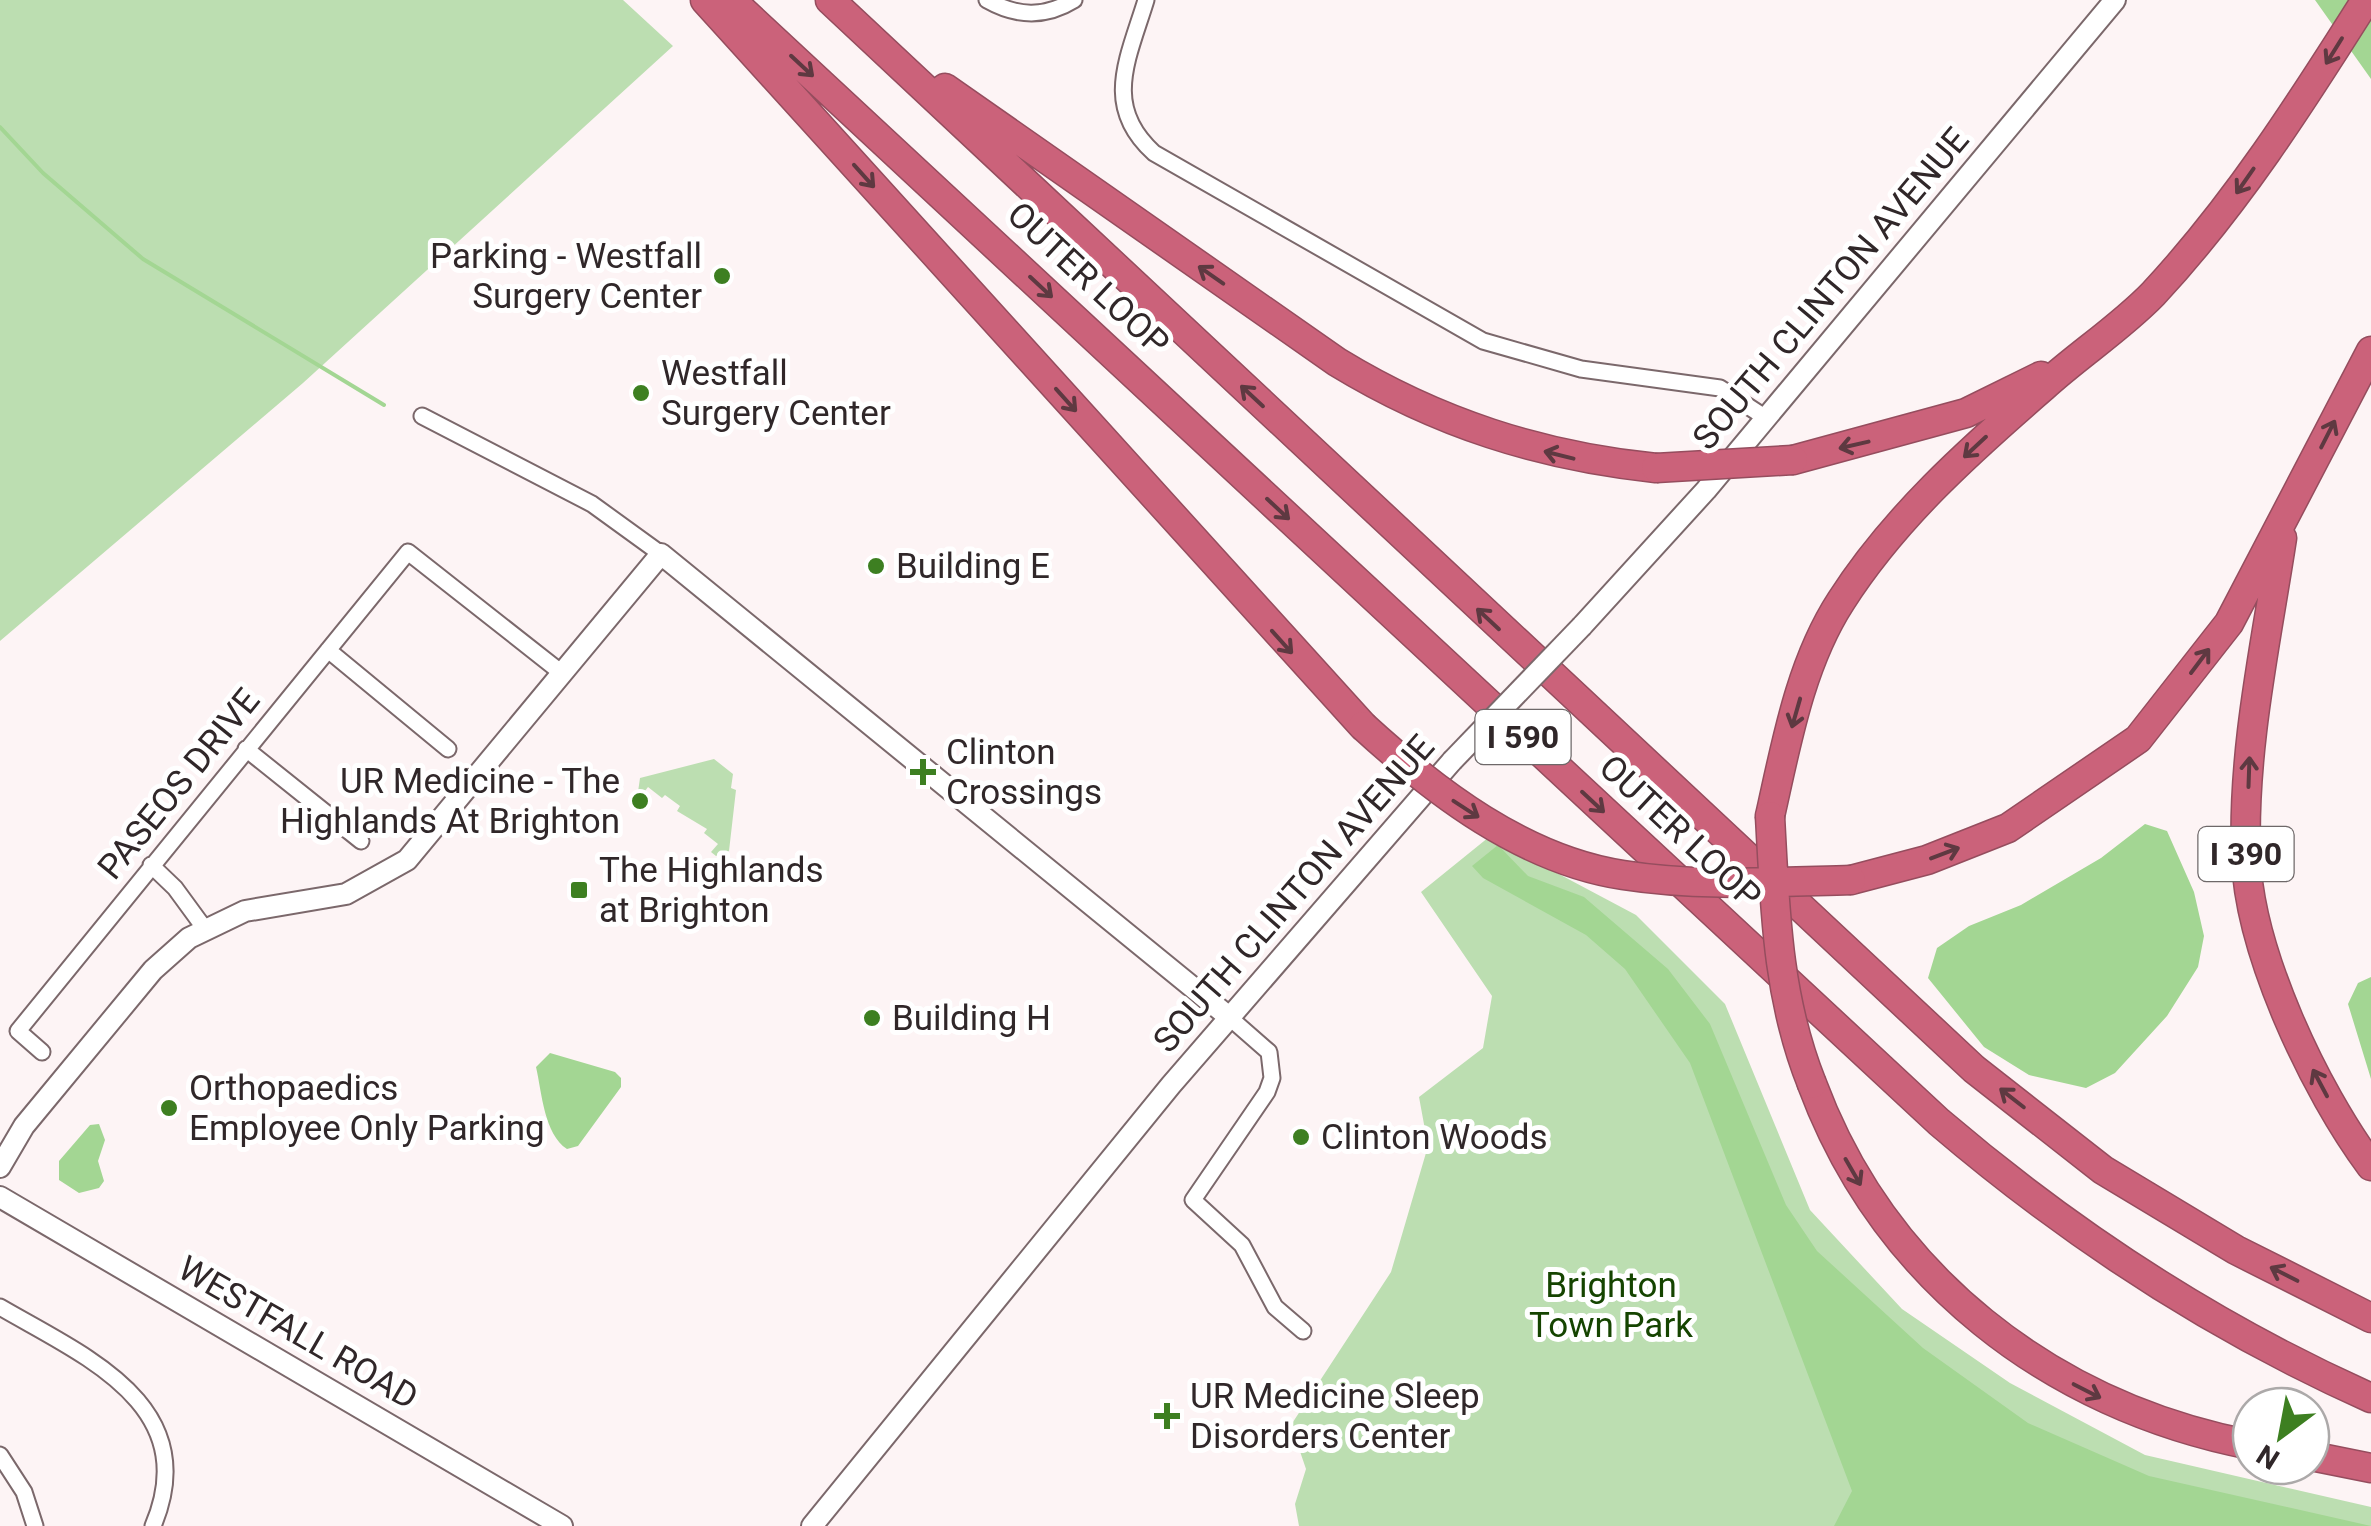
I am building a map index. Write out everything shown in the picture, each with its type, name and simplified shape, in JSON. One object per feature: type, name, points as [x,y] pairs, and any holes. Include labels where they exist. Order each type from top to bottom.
[{"type":"highway","points":[[705,0],[1363,726],[1418,778],[1487,822],[1576,862],[1621,875],[1727,884],[1851,880],[1927,860],[2008,828],[2138,739],[2229,623],[2285,517]]},
{"type":"highway","name":"OUTER LOOP","points":[[730,0],[1959,1140],[2043,1206],[2153,1281],[2269,1348],[2371,1398]]},
{"type":"highway","name":"OUTER LOOP","points":[[830,0],[1599,724],[1974,1069],[2103,1170],[2236,1250],[2371,1318]]},
{"type":"highway","points":[[2231,1440],[2167,1424],[2092,1394],[2034,1362],[1980,1322],[1922,1267],[1872,1204],[1832,1134],[1796,1044],[1783,989],[1770,816],[1804,685],[1840,602],[1901,522],[1954,466],[2150,297],[2217,222],[2302,102],[2366,0]]},
{"type":"highway","points":[[869,36],[1337,362],[1392,396],[1506,441],[1580,460],[1656,468],[1793,460],[1966,413],[2074,359]]},
{"type":"highway","name":"I 390","points":[[2371,351],[2285,517],[2250,744],[2246,860],[2265,953],[2300,1046],[2348,1136],[2371,1166]]},
{"type":"highway","points":[[2331,1460],[2371,1468]]},
{"type":"street","points":[[987,0],[1021,14],[1054,12],[1074,0]]},
{"type":"street","points":[[1146,0],[1122,89],[1124,114],[1135,136],[1154,154],[1484,341],[1581,368],[1720,388],[1766,418]]},
{"type":"street","name":"SOUTH CLINTON AVENUE","points":[[812,1526],[1228,1017],[1452,761],[1582,626],[1766,418],[2114,0]]},
{"type":"street","points":[[422,416],[592,504],[661,554],[1269,1052],[1272,1078],[1260,1103],[1231,1139],[1219,1165],[1193,1200],[1242,1245],[1274,1307],[1304,1331]]},
{"type":"street","name":"PASEOS DRIVE","points":[[42,1052],[18,1031],[408,552],[563,674]]},
{"type":"street","points":[[0,1167],[24,1126],[153,970],[204,928],[245,911],[346,894],[390,873],[422,846],[661,554]]},
{"type":"street","points":[[328,650],[448,748]]},
{"type":"street","points":[[246,749],[361,841]]},
{"type":"street","points":[[151,865],[175,888],[204,928]]},
{"type":"street","name":"WESTFALL ROAD","points":[[0,1196],[562,1526]]},
{"type":"street","points":[[0,1307],[105,1369],[140,1400],[154,1424],[164,1462],[163,1493],[153,1526]]},
{"type":"street","points":[[0,1455],[24,1492],[36,1526]]},
{"type":"green space","points":[[0,0],[623,0],[673,46],[303,383],[0,641]]},
{"type":"green space","points":[[714,759],[733,774],[731,788],[736,790],[729,851],[716,856],[711,852],[718,844],[704,833],[707,829],[677,811],[680,806],[648,787],[642,795],[638,792],[640,778]]},
{"type":"green space","name":"Brighton Town Park","points":[[1489,837],[1636,915],[1725,1004],[1810,1210],[1902,1309],[2010,1383],[2145,1455],[2231,1475],[2231,1486],[2280,1486],[2371,1507],[2371,1526],[1299,1526],[1295,1504],[1306,1469],[1291,1425],[1391,1272],[1428,1146],[1419,1097],[1483,1048],[1492,996],[1421,892]]},
{"type":"shaded area","points":[[2315,0],[2371,0],[2371,79]]},
{"type":"shaded area","points":[[2145,824],[2167,831],[2194,892],[2204,936],[2198,967],[2167,1016],[2115,1073],[2086,1088],[2029,1075],[1984,1047],[1928,978],[1937,948],[1969,926],[2021,905],[2101,858]]},
{"type":"shaded area","points":[[1498,845],[1528,876],[1584,897],[1668,969],[1710,1024],[1786,1205],[1817,1251],[1923,1348],[2028,1423],[2149,1476],[2371,1526],[1834,1526],[1852,1491],[1690,1063],[1625,969],[1586,935],[1483,878],[1472,866]]},
{"type":"shaded area","points":[[2371,977],[2371,1079],[2348,1004],[2358,983]]},
{"type":"shaded area","points":[[550,1053],[615,1072],[621,1078],[621,1087],[578,1146],[567,1149],[553,1134],[536,1067]]},
{"type":"shaded area","points":[[99,1124],[105,1140],[98,1161],[104,1181],[99,1188],[79,1193],[59,1180],[59,1161],[90,1125]]},
{"type":"waterway","points":[[0,127],[43,173],[143,259],[384,405]]},
{"type":"place","name":"Parking - Westfall Surgery Center","points":[[722,276]]},
{"type":"place","name":"Westfall Surgery Center","points":[[641,393]]},
{"type":"place","name":"Building E","points":[[876,566]]},
{"type":"place","name":"Clinton Crossings","points":[[923,772]]},
{"type":"place","name":"UR Medicine - The Highlands At Brighton","points":[[640,801]]},
{"type":"place","name":"The Highlands at Brighton","points":[[579,890]]},
{"type":"place","name":"Building H","points":[[872,1018]]},
{"type":"place","name":"Orthopaedics Employee Only Parking","points":[[169,1108]]},
{"type":"place","name":"Clinton Woods","points":[[1301,1137]]},
{"type":"place","name":"UR Medicine Sleep Disorders Center","points":[[1167,1416]]}]
